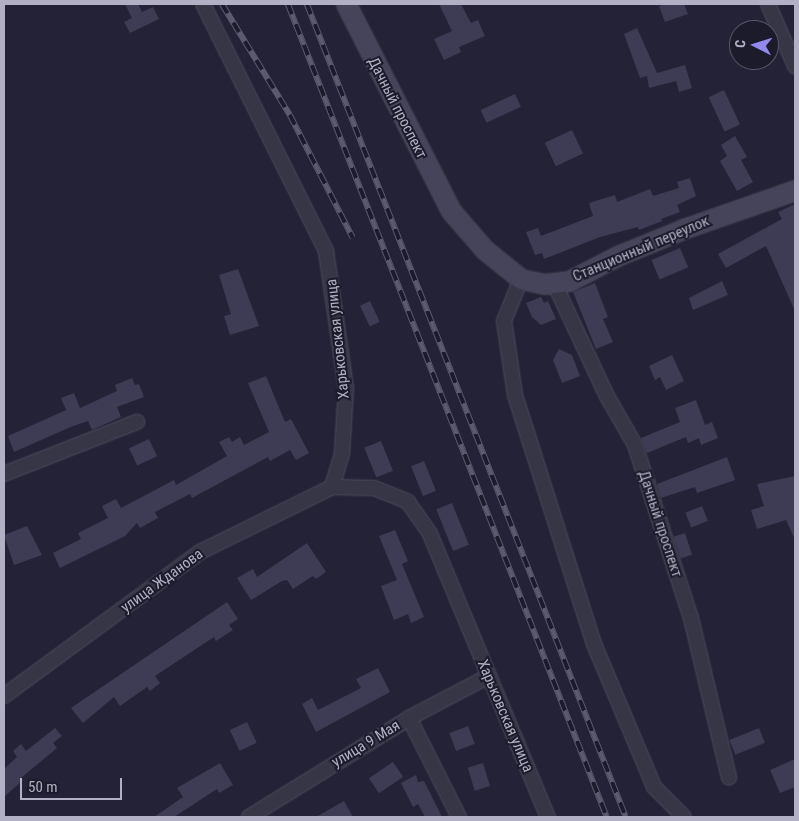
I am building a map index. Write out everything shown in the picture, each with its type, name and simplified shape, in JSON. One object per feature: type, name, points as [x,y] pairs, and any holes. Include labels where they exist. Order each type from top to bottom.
[{"type":"street","name":"Харьковская улица","points":[[202,4],[326,251],[346,388],[342,454],[332,487],[374,488],[408,502],[430,534],[487,676],[548,817]]},
{"type":"street","name":"Дачный проспект","points":[[346,4],[451,211]]},
{"type":"street","points":[[768,4],[795,66]]},
{"type":"street","name":"Станционный переулок","points":[[451,211],[485,250],[520,279],[544,284],[569,281],[617,256],[683,229],[795,190]]},
{"type":"street","points":[[520,279],[504,321],[514,395],[594,644],[654,787],[684,817]]},
{"type":"street","name":"Дачный проспект","points":[[554,283],[607,396],[635,445],[691,618],[730,778]]},
{"type":"street","points":[[4,474],[137,422]]},
{"type":"street","name":"улица Жданова","points":[[4,696],[200,552],[332,487]]},
{"type":"street","name":"улица 9 Мая","points":[[248,817],[410,718],[487,676]]},
{"type":"street","points":[[410,718],[459,817]]},
{"type":"building","points":[[125,4],[138,4],[142,12],[153,7],[159,19],[130,33],[124,22],[132,18]]},
{"type":"building","points":[[439,4],[461,4],[471,23],[478,20],[485,36],[459,47],[461,52],[444,60],[434,39],[452,31]]},
{"type":"building","points":[[684,4],[688,14],[665,22],[659,6]]},
{"type":"building","points":[[637,28],[657,73],[685,65],[692,88],[679,92],[676,81],[649,88],[647,76],[640,78],[624,34]]},
{"type":"building","points":[[724,90],[740,124],[725,132],[709,97]]},
{"type":"building","points":[[515,94],[521,107],[486,123],[481,110]]},
{"type":"building","points":[[572,130],[583,154],[556,166],[545,143]]},
{"type":"building","points":[[735,136],[747,157],[741,160],[753,182],[737,191],[720,161],[727,156],[721,145]]},
{"type":"building","points":[[690,178],[696,196],[677,205],[680,212],[661,219],[662,221],[639,230],[638,227],[600,237],[544,259],[542,253],[535,255],[526,232],[538,228],[541,236],[593,216],[589,203],[615,195],[617,202],[650,189],[653,196],[679,188],[677,182]]},
{"type":"building","points":[[795,204],[795,311],[766,246],[726,268],[718,254],[782,219],[778,212]]},
{"type":"building","points":[[680,248],[688,267],[660,279],[651,260]]},
{"type":"building","points":[[238,269],[259,326],[230,335],[224,316],[231,314],[219,275]]},
{"type":"building","points":[[722,281],[728,295],[693,310],[689,298]]},
{"type":"building","points":[[595,283],[608,317],[603,319],[613,342],[596,349],[573,292]]},
{"type":"building","points":[[541,297],[544,303],[548,301],[556,319],[541,325],[532,317],[526,303]]},
{"type":"building","points":[[370,301],[380,322],[370,326],[360,306]]},
{"type":"building","points":[[559,349],[572,355],[580,376],[562,383],[553,360]]},
{"type":"building","points":[[672,355],[684,381],[666,390],[660,377],[655,380],[649,366]]},
{"type":"building","points":[[266,376],[285,422],[291,419],[309,453],[296,460],[290,450],[270,461],[268,457],[192,498],[190,494],[155,512],[158,518],[140,528],[137,523],[125,536],[60,568],[53,553],[81,539],[78,533],[108,518],[102,506],[116,499],[121,508],[174,480],[176,485],[227,456],[219,442],[229,437],[232,442],[240,437],[244,445],[269,432],[248,383]]},
{"type":"building","points":[[132,378],[135,385],[139,384],[144,397],[117,407],[121,417],[92,430],[88,421],[14,452],[8,436],[66,410],[61,398],[74,393],[80,408],[117,391],[115,385]]},
{"type":"building","points":[[696,400],[705,425],[712,422],[718,438],[701,445],[699,438],[688,443],[686,437],[647,453],[641,438],[680,422],[675,408]]},
{"type":"building","points":[[149,439],[157,456],[137,466],[129,448]]},
{"type":"building","points":[[381,441],[393,471],[376,477],[364,448]]},
{"type":"building","points":[[727,457],[735,480],[697,493],[695,487],[661,498],[657,484]]},
{"type":"building","points":[[424,461],[436,491],[423,496],[411,466]]},
{"type":"building","points":[[795,476],[795,540],[786,520],[757,529],[751,510],[764,506],[757,484]]},
{"type":"building","points":[[452,503],[469,545],[453,551],[436,509]]},
{"type":"building","points":[[702,506],[708,521],[691,528],[685,513]]},
{"type":"building","points":[[27,526],[42,555],[14,565],[4,535]]},
{"type":"building","points":[[395,530],[408,561],[402,564],[424,617],[411,623],[408,614],[394,620],[381,586],[397,580],[379,536]]},
{"type":"building","points":[[685,533],[692,555],[681,559],[674,537]]},
{"type":"building","points":[[307,543],[326,572],[316,579],[313,576],[293,589],[287,580],[282,581],[251,600],[237,578],[253,569],[257,577]]},
{"type":"building","points":[[227,602],[238,619],[229,625],[233,630],[216,641],[214,637],[155,676],[160,683],[150,691],[147,687],[120,706],[114,697],[83,723],[71,708]]},
{"type":"building","points":[[378,668],[390,692],[316,732],[302,704],[312,698],[318,710],[361,688],[356,679]]},
{"type":"building","points":[[247,722],[257,743],[240,751],[230,730]]},
{"type":"building","points":[[468,726],[475,744],[456,751],[449,733]]},
{"type":"building","points":[[55,728],[62,736],[53,743],[57,748],[21,778],[23,780],[4,797],[4,769],[17,757],[13,751],[21,744],[26,751]]},
{"type":"building","points":[[759,728],[765,743],[735,755],[729,740]]},
{"type":"building","points":[[795,759],[795,787],[780,793],[770,770]]},
{"type":"building","points":[[393,762],[403,777],[379,793],[369,778]]},
{"type":"building","points":[[220,763],[233,785],[219,793],[217,789],[174,817],[154,817],[183,797],[177,788]]},
{"type":"building","points":[[483,763],[490,786],[475,791],[468,768]]},
{"type":"building","points":[[416,775],[418,782],[424,781],[442,817],[425,817],[418,804],[413,807],[401,783]]},
{"type":"building","points":[[344,801],[353,817],[316,817]]},
{"type":"railway","points":[[222,4],[290,115],[353,238]]},
{"type":"railway","points":[[288,4],[607,817]]},
{"type":"railway","points":[[307,4],[626,817]]}]
